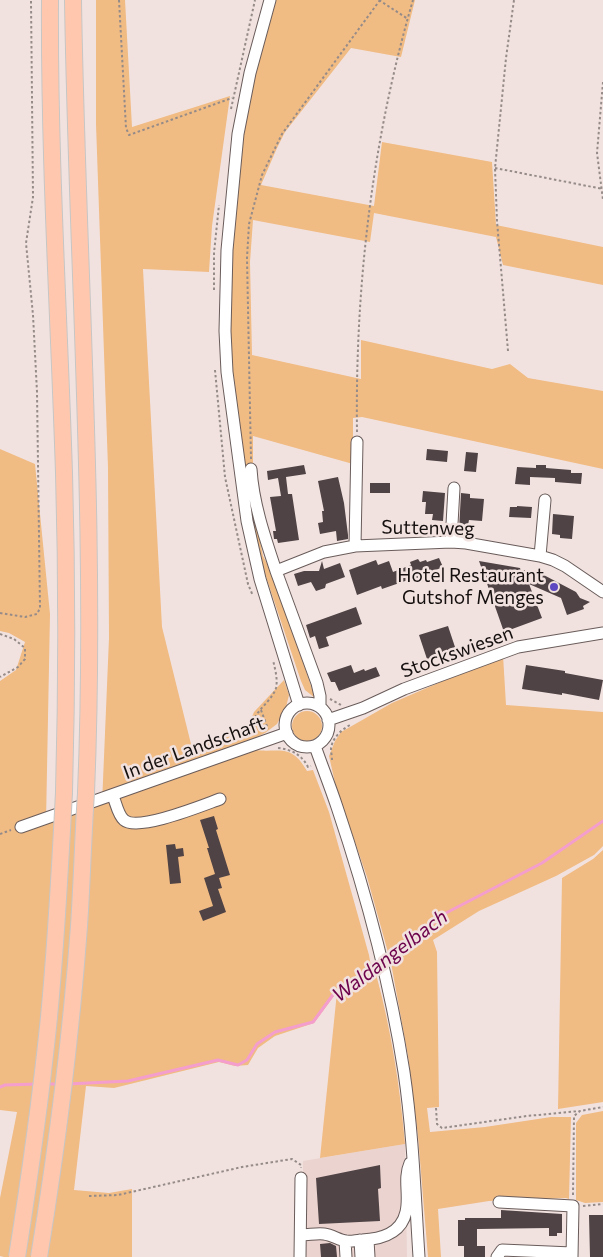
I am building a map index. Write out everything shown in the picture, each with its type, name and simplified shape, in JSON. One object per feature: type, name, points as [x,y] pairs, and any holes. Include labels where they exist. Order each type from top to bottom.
[{"type":"highway","points":[[17,1257],[30,1174],[48,1027],[57,923],[64,792],[66,543],[52,123],[50,0]]},
{"type":"highway","points":[[39,1257],[61,1109],[70,1029],[79,926],[86,793],[90,607],[87,442],[73,0]]},
{"type":"street","points":[[270,0],[250,73],[238,134],[226,250],[225,331],[227,372],[247,521],[260,579],[300,705]]},
{"type":"street","points":[[355,546],[357,442]]},
{"type":"street","points":[[251,469],[252,483],[264,534],[317,683],[320,702],[328,720],[329,727],[325,738],[315,746],[300,746],[293,743],[287,733],[285,723],[287,716],[300,705],[320,702]]},
{"type":"street","points":[[452,542],[454,488]]},
{"type":"street","points":[[540,556],[545,500]]},
{"type":"street","name":"Suttenweg","points":[[276,570],[324,552],[355,546],[452,542],[540,556],[565,566],[603,592]]},
{"type":"street","name":"Stockswiesen","points":[[328,720],[363,708],[404,689],[518,647],[603,633]]},
{"type":"street","name":"In der Landschaft","points":[[21,828],[287,733]]},
{"type":"street","points":[[315,746],[337,807],[374,932],[387,986],[404,1072],[413,1154],[419,1257]]},
{"type":"street","points":[[113,796],[124,821],[132,823],[152,822],[220,799]]},
{"type":"street","points":[[301,1235],[324,1234],[360,1240],[386,1237],[395,1231],[401,1225],[406,1214],[406,1171],[413,1154]]},
{"type":"street","points":[[300,1178],[300,1257]]},
{"type":"street","points":[[497,1257],[502,1250],[572,1255],[573,1206],[499,1202]]},
{"type":"street","points":[[346,1257],[360,1240]]},
{"type":"street","points":[[353,1257],[360,1240]]},
{"type":"street","points":[[360,1240],[361,1257]]},
{"type":"street","points":[[360,1240],[369,1257]]},
{"type":"path","points":[[0,613],[25,617],[37,614],[40,608],[37,392],[33,315],[26,243],[33,197],[31,0]]},
{"type":"path","points":[[119,0],[126,128],[129,134],[232,98]]},
{"type":"path","points":[[251,469],[247,258],[249,224],[262,175],[282,134],[379,0],[408,19]]},
{"type":"path","points":[[357,442],[356,369],[358,325],[370,206],[383,118],[414,0]]},
{"type":"path","points":[[508,351],[497,222],[495,168],[514,0]]},
{"type":"path","points":[[603,82],[597,153],[603,200]]},
{"type":"path","points":[[495,168],[602,189]]},
{"type":"path","points":[[0,634],[14,639],[25,648],[25,659],[18,667],[0,677]]},
{"type":"path","points":[[257,744],[252,724],[261,710],[277,748],[296,754],[305,761],[308,767],[333,759],[331,747],[337,736],[346,727],[354,724]]},
{"type":"path","points":[[436,1108],[437,1124],[442,1128],[603,1107]]},
{"type":"path","points":[[580,1111],[574,1116],[573,1121],[573,1206],[603,1204]]},
{"type":"path","points":[[89,1196],[118,1195],[242,1167],[292,1159],[301,1165],[300,1178]]},
{"type":"shaded area","points":[[96,0],[125,0],[132,127],[230,96],[212,226],[209,272],[143,269],[162,627],[192,748],[246,731],[254,712],[284,680],[289,695],[286,707],[277,724],[249,741],[254,750],[290,753],[296,756],[307,771],[313,770],[329,812],[369,955],[372,972],[376,974],[394,1058],[405,1144],[320,1158],[337,992],[314,1023],[275,1036],[258,1048],[248,1065],[235,1066],[219,1062],[114,1088],[86,1086],[74,1190],[109,1193],[132,1189],[132,1257],[4,1257],[0,1256],[0,1198],[17,1112],[0,1110],[0,681],[16,670],[25,642],[9,633],[0,631],[0,449],[35,464],[50,614],[46,822],[102,804],[109,638],[108,468],[96,124]]},
{"type":"shaded area","points":[[274,0],[415,0],[401,57],[351,48],[285,132],[261,185],[374,206],[382,142],[492,162],[496,225],[603,247],[603,285],[503,265],[496,237],[374,213],[370,242],[253,220],[250,262],[252,355],[361,379],[361,340],[492,369],[510,364],[528,378],[603,391],[603,469],[362,417],[353,418],[353,464],[253,436],[253,470],[257,526],[263,556],[274,576],[315,698],[305,690],[301,681],[261,562],[244,477],[231,358],[231,245],[244,127],[257,59]]},
{"type":"shaded area","points":[[503,655],[506,705],[603,712],[603,846],[594,855],[556,876],[479,911],[433,940],[437,952],[439,1107],[427,1108],[430,1132],[485,1127],[551,1117],[571,1117],[569,1199],[489,1201],[438,1209],[441,1257],[428,1257],[418,1136],[408,1056],[391,963],[367,877],[336,787],[329,756],[341,732],[392,703]]},
{"type":"shaded area","points":[[307,711],[313,712],[321,720],[321,732],[313,740],[307,741],[301,740],[293,732],[292,726],[293,720],[301,712]]},
{"type":"shaded area","points":[[603,850],[603,1102],[558,1109],[562,878],[593,859]]},
{"type":"shaded area","points":[[603,1111],[603,1202],[585,1203],[576,1200],[576,1123],[582,1115]]},
{"type":"shaded area","points":[[405,1144],[407,1257],[296,1257],[303,1205],[303,1161]]},
{"type":"building","points":[[427,449],[448,451],[447,462],[426,460]]},
{"type":"building","points":[[466,452],[478,453],[476,472],[464,471]]},
{"type":"building","points":[[304,465],[306,474],[286,477],[288,494],[292,494],[299,540],[278,543],[277,539],[274,539],[273,531],[276,531],[270,497],[281,496],[278,478],[268,480],[267,471]]},
{"type":"building","points":[[536,465],[546,465],[546,468],[571,470],[571,473],[582,473],[581,484],[555,482],[555,478],[530,477],[530,485],[515,484],[517,467],[536,468]]},
{"type":"building","points":[[338,477],[344,503],[348,539],[337,541],[336,531],[320,534],[318,523],[323,522],[322,511],[324,511],[318,481]]},
{"type":"building","points":[[370,483],[390,483],[390,493],[370,493]]},
{"type":"building","points":[[423,491],[445,493],[443,521],[432,520],[433,514],[425,514],[426,502],[422,502]]},
{"type":"building","points":[[461,493],[470,494],[470,498],[484,499],[482,521],[469,520],[467,530],[459,530]]},
{"type":"building","points":[[510,507],[532,507],[531,518],[509,517]]},
{"type":"building","points":[[553,514],[574,516],[572,539],[560,538],[560,535],[552,534]]},
{"type":"building","points":[[439,558],[443,567],[431,572],[432,575],[425,577],[426,580],[418,584],[417,580],[409,583],[408,580],[382,589],[381,586],[357,595],[349,570],[376,560],[378,565],[389,561],[393,572],[411,565],[410,562],[418,559],[420,562],[426,560],[427,562]]},
{"type":"building","points":[[322,561],[324,569],[340,563],[345,577],[326,584],[325,588],[316,591],[311,582],[298,586],[294,574],[304,571],[319,571]]},
{"type":"building","points":[[479,561],[520,568],[521,571],[525,570],[528,576],[538,572],[576,592],[580,598],[590,602],[583,606],[584,609],[567,615],[561,598],[529,584],[542,618],[504,632]]},
{"type":"building","points":[[356,607],[362,624],[326,637],[329,646],[319,649],[315,636],[310,638],[306,625]]},
{"type":"building","points":[[448,626],[456,650],[427,659],[419,635]]},
{"type":"building","points":[[351,665],[354,673],[376,667],[380,676],[339,691],[335,682],[331,682],[327,673]]},
{"type":"building","points":[[526,665],[565,671],[565,673],[603,680],[599,700],[562,693],[562,695],[522,689]]},
{"type":"building","points":[[214,816],[218,829],[216,830],[230,875],[219,878],[222,888],[218,889],[226,912],[203,921],[199,911],[213,906],[204,878],[215,874],[200,820]]},
{"type":"building","points":[[175,844],[176,849],[183,848],[184,856],[178,857],[181,883],[170,884],[166,845]]},
{"type":"building","points":[[380,1165],[381,1188],[378,1189],[380,1221],[319,1224],[316,1178]]},
{"type":"building","points":[[501,1210],[562,1214],[562,1233],[557,1233],[557,1236],[549,1236],[549,1228],[477,1229],[477,1246],[485,1246],[485,1257],[464,1257],[464,1246],[458,1246],[458,1220],[465,1220],[465,1218],[501,1218]]},
{"type":"building","points":[[589,1215],[603,1215],[603,1257],[590,1257]]},
{"type":"building","points":[[330,1243],[336,1246],[337,1257],[321,1257],[320,1244]]},
{"type":"waterway","name":"Waldangelbach","points":[[385,960],[446,913],[542,863],[603,821]]},
{"type":"waterway","name":"Waldangelbach","points":[[68,1084],[128,1081],[218,1060],[238,1065],[247,1060],[257,1044],[275,1032],[313,1022],[335,992],[380,964]]},
{"type":"waterway","name":"Waldangelbach","points":[[0,1087],[5,1085],[37,1084]]},
{"type":"waterway","name":"Waldangelbach","points":[[46,1084],[59,1084]]},
{"type":"place","name":"Hotel Restaurant Gutshof Menges","points":[[554,587]]}]
